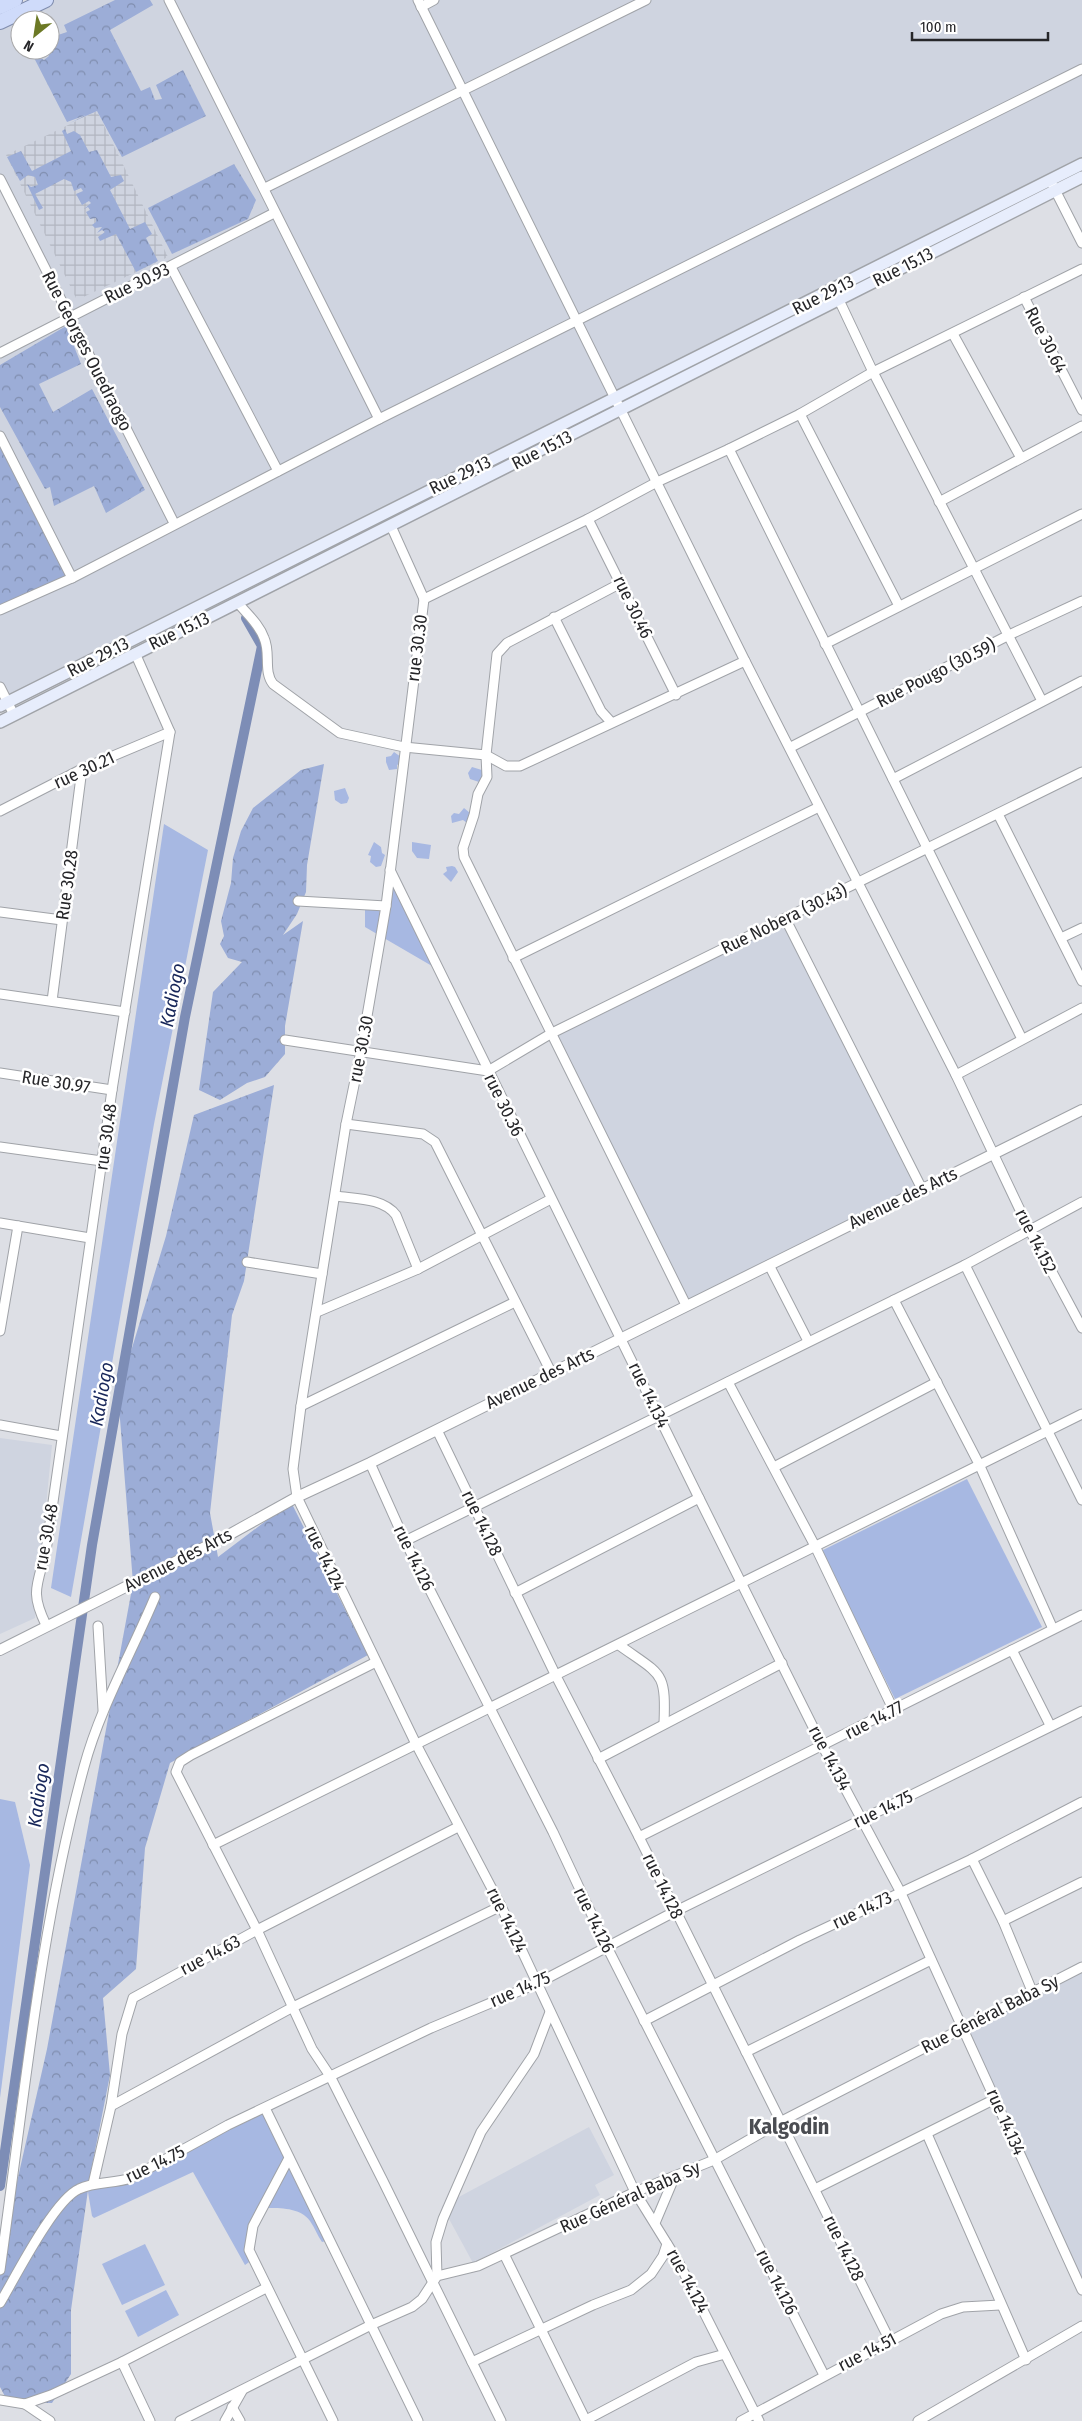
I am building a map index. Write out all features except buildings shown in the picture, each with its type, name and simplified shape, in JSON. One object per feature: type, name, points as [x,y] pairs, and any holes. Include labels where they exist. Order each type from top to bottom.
[{"type":"main road","points":[[0,7],[15,0]]},
{"type":"main road","points":[[0,22],[46,0]]},
{"type":"main road","name":"Rue 29.13","points":[[4,704],[616,399],[1053,185],[1082,164]]},
{"type":"main road","name":"Rue 15.13","points":[[0,722],[839,300],[1053,185],[1082,177]]},
{"type":"street","points":[[169,0],[265,188],[274,213],[379,419]]},
{"type":"street","points":[[420,3],[434,0]]},
{"type":"street","points":[[265,188],[646,0]]},
{"type":"street","name":"rue 14.152","points":[[420,3],[745,661],[791,747],[819,806],[860,883],[956,1075],[1029,1229],[1078,1309],[1082,1328]]},
{"type":"street","points":[[0,610],[72,578],[379,419],[1082,69]]},
{"type":"street","name":"Rue Georges Ouedraogo","points":[[0,179],[71,316],[174,524]]},
{"type":"street","points":[[1053,185],[1082,243]]},
{"type":"street","name":"Rue 30.93","points":[[0,353],[274,213]]},
{"type":"street","points":[[171,267],[278,471]]},
{"type":"street","points":[[391,526],[424,598],[588,520],[657,482],[800,414],[872,372],[953,334],[1082,269]]},
{"type":"street","name":"Rue 30.64","points":[[1024,297],[1082,410]]},
{"type":"street","points":[[839,300],[872,372],[1042,701]]},
{"type":"street","points":[[953,334],[1021,458]]},
{"type":"street","points":[[800,414],[899,606]]},
{"type":"street","points":[[939,502],[1082,426]]},
{"type":"street","points":[[0,436],[72,578]]},
{"type":"street","points":[[729,449],[1022,1039]]},
{"type":"street","points":[[825,644],[1082,514]]},
{"type":"street","name":"rue 30.46","points":[[588,520],[621,582],[676,695]]},
{"type":"street","points":[[621,582],[507,643],[497,654],[486,755],[487,777],[478,794],[474,815],[463,848],[464,857],[686,1305]]},
{"type":"street","name":"rue 30.30","points":[[297,1497],[293,1469],[301,1406],[346,1124],[361,1051],[386,906],[404,747],[424,598]]},
{"type":"street","name":"Rue Pougo (30.59)","points":[[791,747],[1009,635],[1082,601]]},
{"type":"street","points":[[238,603],[256,623],[264,637],[269,678],[274,684],[340,733],[404,747],[486,755],[506,766],[520,766],[611,722],[619,722],[745,661]]},
{"type":"street","points":[[554,617],[601,711],[611,722]]},
{"type":"street","points":[[134,653],[170,732]]},
{"type":"street","points":[[893,779],[1082,681]]},
{"type":"street","points":[[0,687],[4,704],[14,715]]},
{"type":"street","name":"rue 30.21","points":[[0,811],[82,769],[170,732]]},
{"type":"street","name":"rue 30.48","points":[[46,1625],[35,1600],[36,1591],[46,1551],[112,1090],[170,732]]},
{"type":"street","name":"Rue 30.28","points":[[52,1001],[82,769]]},
{"type":"street","name":"Rue Nobera (30.43)","points":[[488,1071],[552,1033],[860,883],[1082,772]]},
{"type":"street","points":[[514,958],[819,806]]},
{"type":"street","points":[[998,814],[1082,981]]},
{"type":"street","name":"rue 30.36","points":[[390,870],[621,1338]]},
{"type":"street","points":[[298,901],[386,906]]},
{"type":"street","points":[[0,912],[62,920]]},
{"type":"street","points":[[785,918],[922,1189]]},
{"type":"street","points":[[1062,938],[1082,928]]},
{"type":"street","points":[[0,994],[125,1012]]},
{"type":"street","points":[[956,1075],[1082,1008]]},
{"type":"street","points":[[285,1040],[488,1071]]},
{"type":"street","name":"Rue 30.97","points":[[0,1073],[112,1090]]},
{"type":"street","name":"Avenue des Arts","points":[[0,1650],[46,1625],[225,1537],[297,1497],[437,1430],[1082,1110]]},
{"type":"street","points":[[346,1124],[423,1134],[435,1142],[551,1372]]},
{"type":"street","points":[[0,1147],[102,1161]]},
{"type":"street","points":[[336,1196],[383,1204],[390,1208],[418,1268]]},
{"type":"street","points":[[317,1312],[418,1268],[551,1199]]},
{"type":"street","points":[[405,1541],[965,1265],[1082,1202]]},
{"type":"street","points":[[0,1223],[90,1238]]},
{"type":"street","points":[[0,1331],[18,1226]]},
{"type":"street","points":[[246,1262],[322,1274]]},
{"type":"street","points":[[768,1265],[808,1342]]},
{"type":"street","points":[[965,1265],[1082,1500]]},
{"type":"street","points":[[894,1300],[979,1464],[1053,1629]]},
{"type":"street","points":[[301,1406],[515,1302]]},
{"type":"street","name":"rue 14.134","points":[[621,1338],[698,1498],[742,1581],[823,1747],[900,1892],[963,2026],[1082,2290]]},
{"type":"street","points":[[728,1382],[815,1546],[893,1709]]},
{"type":"street","points":[[774,1467],[937,1382]]},
{"type":"street","points":[[213,1845],[416,1744],[490,1710],[742,1581],[1082,1414]]},
{"type":"street","points":[[0,1425],[61,1436]]},
{"type":"street","name":"rue 14.128","points":[[437,1430],[556,1676],[890,2340]]},
{"type":"street","name":"rue 14.126","points":[[370,1463],[405,1541],[553,1832],[607,1947],[824,2375]]},
{"type":"street","name":"rue 14.124","points":[[297,1497],[416,1744],[501,1906],[634,2192],[668,2244],[757,2417]]},
{"type":"street","points":[[515,1592],[698,1498]]},
{"type":"street","points":[[0,2270],[52,1904],[84,1767],[103,1710],[155,1597]]},
{"type":"street","name":"rue 14.77","points":[[639,1838],[1082,1615]]},
{"type":"street","points":[[98,1626],[103,1710]]},
{"type":"street","points":[[619,1645],[660,1676],[665,1695],[664,1724]]},
{"type":"street","points":[[1012,1650],[1050,1725]]},
{"type":"street","points":[[376,1662],[180,1762],[176,1772],[257,1930],[312,2048],[330,2076],[434,2279],[501,2421]]},
{"type":"street","points":[[598,1759],[782,1663]]},
{"type":"street","name":"rue 14.75","points":[[0,2303],[44,2230],[65,2200],[78,2189],[93,2184],[116,2183],[131,2178],[228,2125],[464,2013],[538,1983],[674,1912],[1050,1725],[1082,1711]]},
{"type":"street","name":"rue 14.73","points":[[644,2021],[712,1984],[972,1859],[1082,1802]]},
{"type":"street","name":"rue 14.63","points":[[93,2184],[111,2106],[122,2034],[133,1998],[257,1930],[458,1827]]},
{"type":"street","points":[[972,1859],[1003,1922],[1032,1991]]},
{"type":"street","points":[[1003,1922],[1082,1882]]},
{"type":"street","points":[[111,2106],[293,2006],[501,1906]]},
{"type":"street","points":[[746,2052],[931,1960]]},
{"type":"street","name":"Rue Général Baba Sy","points":[[434,2279],[478,2266],[634,2192],[674,2178],[714,2160],[780,2122],[963,2026],[1082,1967]]},
{"type":"street","points":[[180,2421],[371,2325],[412,2307],[422,2299],[434,2279],[436,2242],[443,2219],[481,2132],[534,2054],[550,2012]]},
{"type":"street","points":[[815,2189],[995,2099]]},
{"type":"street","points":[[265,2108],[418,2421]]},
{"type":"street","points":[[927,2134],[1000,2305],[1026,2360]]},
{"type":"street","points":[[289,2158],[250,2234],[249,2250],[333,2421]]},
{"type":"street","points":[[655,2223],[674,2178]]},
{"type":"street","points":[[472,2362],[631,2290],[651,2274],[663,2256],[668,2244]]},
{"type":"street","points":[[504,2254],[586,2421],[696,2362],[725,2354]]},
{"type":"street","points":[[25,2404],[51,2395],[122,2362],[266,2288]]},
{"type":"street","name":"rue 14.51","points":[[741,2421],[757,2417],[824,2375],[952,2310],[1000,2305]]},
{"type":"street","points":[[918,2421],[1082,2326]]},
{"type":"street","points":[[122,2362],[150,2421]]},
{"type":"street","points":[[225,2421],[242,2390]]},
{"type":"street","points":[[0,2400],[25,2404],[50,2421]]},
{"type":"street","points":[[232,2407],[240,2421]]},
{"type":"street","points":[[33,2421],[36,2411]]},
{"type":"shaded area","points":[[46,0],[1082,0],[1082,164],[8,702],[0,687],[0,352],[71,316],[0,179],[0,22],[10,17],[10,60],[60,60],[60,10],[25,10]]},
{"type":"shaded area","points":[[97,111],[168,257],[77,300],[6,155]]},
{"type":"shaded area","points":[[394,752],[401,757],[397,769],[389,770],[386,757],[391,756]]},
{"type":"shaded area","points":[[472,767],[485,771],[484,779],[479,782],[470,779],[468,773]]},
{"type":"shaded area","points":[[345,788],[349,798],[347,803],[341,804],[335,800],[334,791]]},
{"type":"shaded area","points":[[464,808],[470,813],[467,823],[463,820],[452,823],[451,816],[454,813],[459,814]]},
{"type":"shaded area","points":[[164,824],[208,850],[154,1124],[71,1597],[51,1588]]},
{"type":"shaded area","points":[[374,842],[381,847],[382,853],[385,855],[381,866],[376,867],[370,862],[371,856],[368,855]]},
{"type":"shaded area","points":[[412,842],[431,845],[429,859],[417,858],[412,851]]},
{"type":"shaded area","points":[[452,866],[458,872],[451,882],[443,874],[447,871],[446,867]]},
{"type":"shaded area","points":[[393,882],[433,961],[432,966],[365,927],[365,906],[389,910]]},
{"type":"shaded area","points":[[784,921],[922,1189],[682,1307],[554,1036]]},
{"type":"shaded area","points":[[0,1438],[52,1445],[35,1618],[0,1634]]},
{"type":"shaded area","points":[[967,1479],[1042,1627],[895,1699],[821,1551]]},
{"type":"shaded area","points":[[0,1799],[15,1802],[30,1865],[0,2098]]},
{"type":"shaded area","points":[[1082,1970],[1082,2285],[964,2028]]},
{"type":"shaded area","points":[[264,2108],[326,2241],[322,2242],[310,2221],[301,2213],[289,2209],[263,2208],[257,2217],[252,2260],[245,2265],[193,2172],[94,2218],[92,2216],[88,2192],[91,2187],[127,2183]]},
{"type":"shaded area","points":[[589,2127],[614,2175],[595,2185],[600,2195],[473,2263],[442,2206]]},
{"type":"shaded area","points":[[145,2244],[165,2285],[122,2305],[102,2264]]},
{"type":"shaded area","points":[[166,2290],[179,2315],[138,2337],[125,2311]]},
{"type":"green space","points":[[115,0],[150,0],[153,5],[110,30],[141,91],[150,87],[155,100],[162,99],[156,85],[183,70],[206,116],[122,157],[97,111],[70,123],[86,115],[67,122],[35,60],[60,60],[60,34],[67,32],[64,25]]},
{"type":"green space","points":[[65,129],[67,134],[74,131],[80,135],[89,152],[97,150],[111,177],[121,175],[124,181],[110,190],[130,229],[145,222],[152,234],[146,238],[158,261],[136,272],[116,234],[100,241],[98,237],[105,232],[102,230],[97,233],[102,227],[95,228],[92,225],[96,222],[96,218],[90,219],[86,212],[90,210],[88,207],[84,209],[91,203],[89,201],[82,205],[76,194],[83,191],[81,188],[74,191],[71,182],[64,179],[35,194],[43,208],[39,210],[27,184],[31,187],[38,185],[35,177],[28,175],[20,181],[7,157],[21,151],[32,171],[71,151],[62,131]]},
{"type":"green space","points":[[234,164],[256,200],[248,219],[172,254],[148,208]]},
{"type":"green space","points":[[66,326],[81,364],[39,384],[53,412],[92,389],[145,490],[106,513],[94,486],[54,506],[50,487],[45,489],[0,407],[0,365]]},
{"type":"green space","points":[[0,437],[71,577],[0,607]]},
{"type":"green space","points":[[324,764],[307,865],[306,892],[297,914],[283,935],[303,921],[285,1026],[285,1054],[265,1077],[247,1083],[220,1100],[199,1090],[213,992],[242,962],[228,958],[220,944],[224,936],[221,921],[231,883],[233,858],[241,831],[253,808],[301,770]]},
{"type":"green space","points":[[274,1085],[244,1281],[232,1315],[210,1513],[218,1557],[291,1502],[368,1655],[170,1763],[145,1848],[136,1969],[103,1998],[110,2075],[90,2176],[71,2310],[71,2374],[52,2403],[8,2402],[0,2387],[0,2274],[5,2235],[47,2049],[133,1583],[118,1394],[166,1236],[194,1115]]},
{"type":"waterway","name":"Kadiogo","points":[[0,2186],[92,1545],[185,1017],[262,646],[246,618]]},
{"type":"district","name":"Kalgodin","points":[[789,2126]]}]
